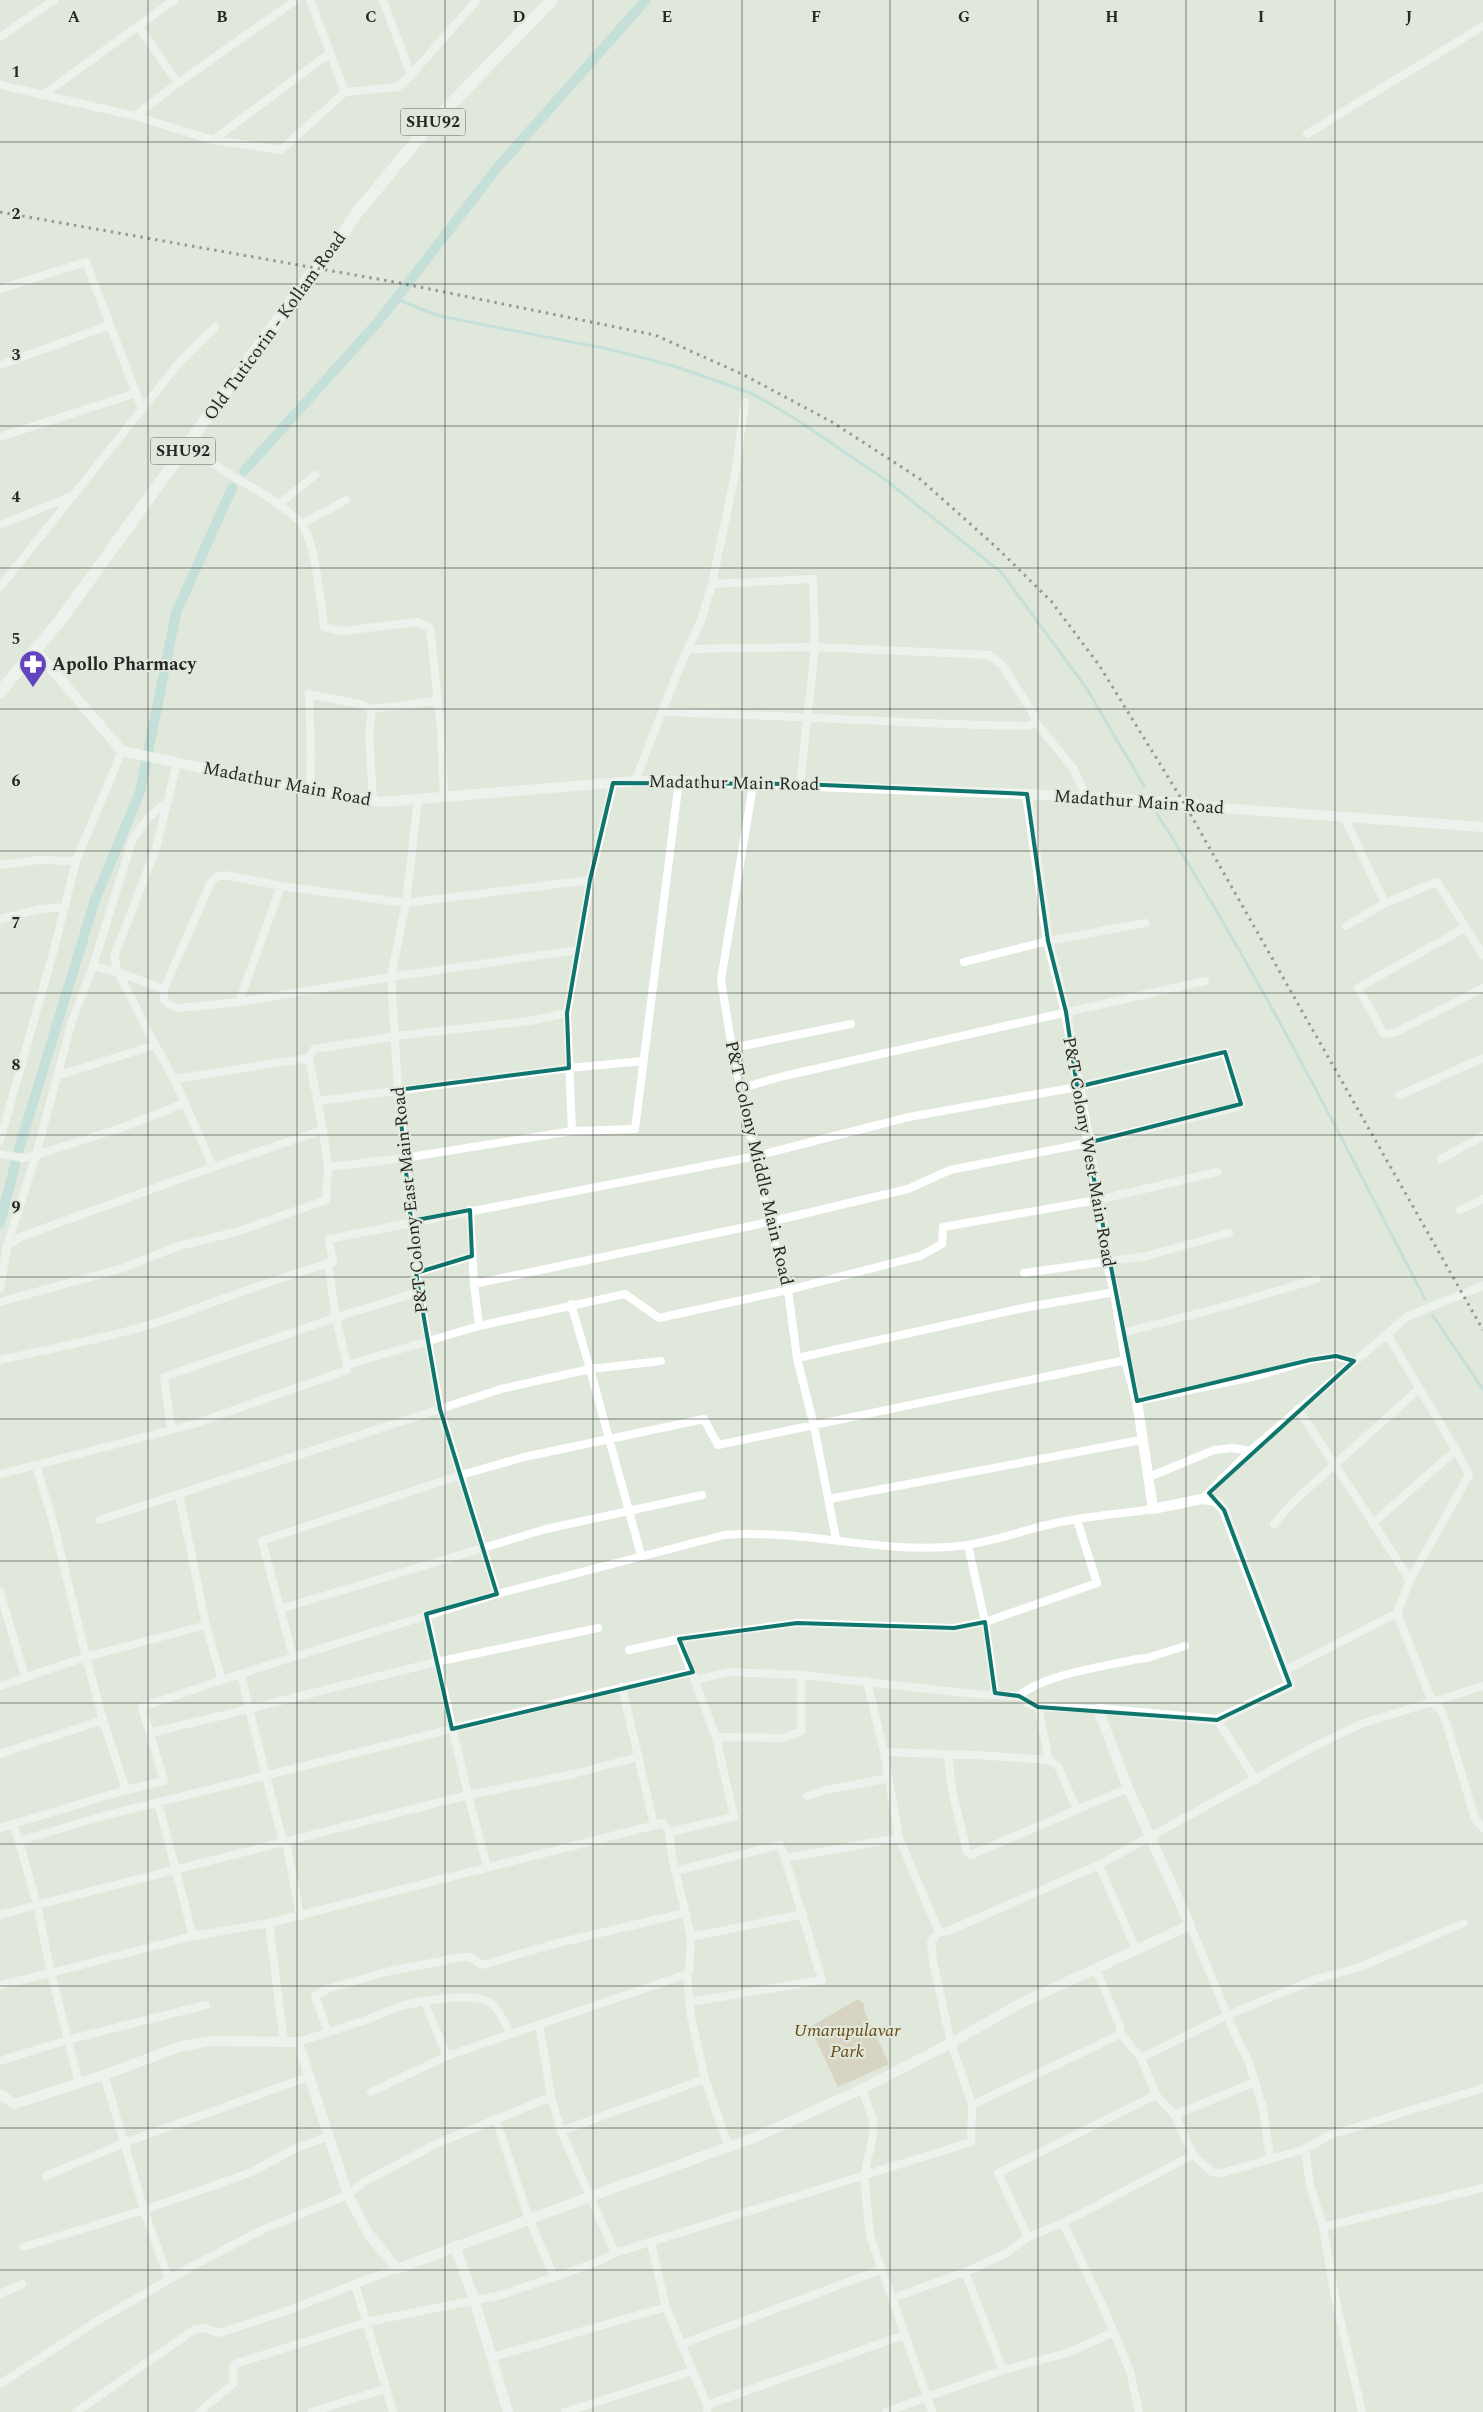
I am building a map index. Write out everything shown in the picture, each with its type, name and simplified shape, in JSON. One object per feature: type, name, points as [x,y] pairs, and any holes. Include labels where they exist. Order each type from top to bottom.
[{"type":"main road","name":"Old Tuticorin - Kollam Road","points":[[0,692],[36,651],[306,281],[328,256],[356,214],[423,133],[552,0]]},
{"type":"street","points":[[0,37],[54,0]]},
{"type":"street","points":[[43,96],[174,0]]},
{"type":"street","points":[[136,116],[178,83],[296,0]]},
{"type":"street","points":[[310,0],[345,92]]},
{"type":"street","points":[[383,0],[411,75]]},
{"type":"street","points":[[0,86],[136,116],[213,140],[281,150],[345,92],[398,87],[411,75],[477,0]]},
{"type":"street","points":[[138,26],[178,83]]},
{"type":"street","points":[[1307,134],[1483,26]]},
{"type":"street","points":[[213,140],[330,53]]},
{"type":"street","points":[[0,288],[86,262],[142,409]]},
{"type":"street","points":[[0,365],[110,325]]},
{"type":"street","points":[[0,586],[178,364],[215,327]]},
{"type":"street","points":[[0,437],[136,393]]},
{"type":"street","points":[[636,781],[662,712],[701,620],[712,584],[735,474],[745,402]]},
{"type":"street","points":[[216,466],[278,505],[302,524],[316,564],[324,627],[343,632],[417,622],[430,628],[441,728],[444,798]]},
{"type":"street","points":[[278,505],[315,475]]},
{"type":"street","points":[[0,525],[71,496]]},
{"type":"street","points":[[302,524],[346,500]]},
{"type":"street","points":[[712,584],[813,579],[815,647],[800,784]]},
{"type":"street","points":[[689,648],[815,647],[990,655],[1004,666],[1034,715],[1036,723],[1073,768],[1087,798]]},
{"type":"street","points":[[0,1140],[65,907],[76,860],[122,752],[36,651]]},
{"type":"street","points":[[310,791],[309,694],[359,704],[372,709],[437,701]]},
{"type":"street","points":[[372,709],[369,732],[373,801]]},
{"type":"street","points":[[662,712],[807,716],[912,721],[936,724],[1028,726],[1036,723]]},
{"type":"street","name":"Madathur Main Road","points":[[122,752],[310,791],[373,801],[444,798],[636,781],[679,781],[753,785],[800,784],[1027,794],[1184,803],[1208,807],[1483,827]]},
{"type":"street","points":[[174,762],[168,801],[156,848],[114,957],[118,972],[174,1079],[214,1167]]},
{"type":"street","points":[[328,1167],[404,1158],[572,1131],[635,1129],[679,781]]},
{"type":"street","points":[[572,1131],[567,1013],[590,880],[613,783]]},
{"type":"street","name":"P&T Colony Middle Main Road","points":[[753,785],[720,980],[740,1088],[769,1222],[788,1290],[797,1358],[814,1426],[836,1539]]},
{"type":"street","name":"P&T Colony West Main Road","points":[[1027,794],[1048,941],[1066,1012],[1077,1087],[1105,1238],[1107,1261],[1115,1292],[1126,1360],[1137,1401],[1153,1509]]},
{"type":"street","name":"P&T Colony East Main Road","points":[[418,799],[406,904],[391,977],[404,1158],[416,1273],[440,1409],[497,1594]]},
{"type":"street","points":[[0,1288],[7,1246],[36,1155],[72,1021],[92,966],[133,838],[148,818],[168,801]]},
{"type":"street","points":[[1344,817],[1385,903]]},
{"type":"street","points":[[0,865],[38,860],[76,860]]},
{"type":"street","points":[[577,950],[391,977],[239,1002],[179,1008],[169,1005],[164,999],[164,989],[211,882],[216,877],[224,874],[281,886],[406,904],[590,880]]},
{"type":"street","points":[[1346,926],[1374,912],[1385,903],[1437,882],[1483,955]]},
{"type":"street","points":[[239,1002],[281,886]]},
{"type":"street","points":[[0,919],[40,909],[65,907]]},
{"type":"street","points":[[964,962],[1048,941],[1145,923]]},
{"type":"street","points":[[1466,927],[1358,988],[1384,1034],[1396,1032],[1483,988]]},
{"type":"street","points":[[92,966],[118,972],[164,989]]},
{"type":"street","points":[[740,1088],[784,1076],[1205,980]]},
{"type":"street","points":[[0,1302],[123,1268],[179,1246],[236,1232],[326,1200],[328,1167],[319,1101],[309,1058],[314,1049],[396,1036],[529,1021],[567,1013]]},
{"type":"street","points":[[732,1048],[851,1024]]},
{"type":"street","points":[[57,1076],[155,1045]]},
{"type":"street","points":[[0,1360],[105,1336],[170,1318],[203,1304],[333,1262],[329,1239],[411,1221],[756,1156],[908,1117],[1077,1087],[1225,1052],[1241,1104],[1237,1107],[1087,1143],[950,1170],[908,1189],[769,1222],[474,1284]]},
{"type":"street","points":[[174,1079],[309,1058]]},
{"type":"street","points":[[1400,1095],[1483,1058]]},
{"type":"street","points":[[319,1101],[569,1068],[643,1061]]},
{"type":"street","points":[[0,1154],[22,1158],[36,1155],[121,1128],[185,1104]]},
{"type":"street","points":[[7,1246],[20,1237],[323,1130]]},
{"type":"street","points":[[1441,1159],[1483,1136]]},
{"type":"street","points":[[347,1365],[427,1343],[479,1326],[571,1304],[624,1294],[658,1318],[788,1290],[920,1256],[942,1244],[943,1227],[1097,1200],[1217,1172]]},
{"type":"street","points":[[1460,1210],[1483,1199]]},
{"type":"street","points":[[470,1210],[474,1284],[479,1326]]},
{"type":"street","points":[[1024,1273],[1146,1256],[1229,1232]]},
{"type":"street","points":[[416,1273],[472,1256]]},
{"type":"street","points":[[0,1474],[194,1424],[347,1370],[336,1318],[328,1263]]},
{"type":"street","points":[[1122,1333],[1222,1307],[1317,1278]]},
{"type":"street","points":[[1202,1499],[1250,1451],[1408,1316],[1483,1286]]},
{"type":"street","points":[[171,1429],[164,1377],[336,1318],[419,1292]]},
{"type":"street","points":[[797,1358],[1028,1308],[1115,1292]]},
{"type":"street","points":[[571,1304],[642,1555]]},
{"type":"street","points":[[1284,1671],[1397,1613],[1410,1580],[1469,1474],[1387,1334]]},
{"type":"street","points":[[1137,1401],[1257,1376],[1310,1360],[1336,1356],[1354,1361]]},
{"type":"street","points":[[293,1657],[262,1542],[461,1474],[524,1457],[704,1419],[718,1445],[1126,1360]]},
{"type":"street","points":[[99,1520],[501,1389],[590,1369],[661,1362]]},
{"type":"street","points":[[1274,1524],[1293,1502],[1419,1389]]},
{"type":"street","points":[[1298,1409],[1410,1580]]},
{"type":"street","points":[[829,1499],[1142,1440]]},
{"type":"street","points":[[1149,1478],[1214,1450],[1233,1448],[1250,1451]]},
{"type":"street","points":[[1373,1523],[1456,1450]]},
{"type":"street","points":[[36,1465],[54,1525],[103,1720],[126,1790]]},
{"type":"street","points":[[179,1494],[206,1625],[222,1680]]},
{"type":"street","points":[[280,1609],[546,1529],[702,1496]]},
{"type":"street","points":[[0,1828],[126,1790],[164,1781],[142,1707],[426,1614],[642,1555],[731,1534],[754,1532],[909,1548],[968,1545],[1054,1523],[1153,1509],[1202,1499],[1216,1501],[1224,1510],[1290,1684],[1217,1720],[1098,1709],[1038,1707],[1028,1704],[1019,1696],[995,1693],[975,1694],[801,1675],[729,1672],[694,1676],[622,1687],[158,1802],[19,1841]]},
{"type":"street","points":[[629,1650],[679,1638],[797,1623],[954,1628],[985,1622],[1097,1583],[1077,1520]]},
{"type":"street","points":[[968,1545],[985,1622],[995,1693]]},
{"type":"street","points":[[0,1592],[25,1677]]},
{"type":"street","points":[[1397,1613],[1432,1702],[1441,1710],[1475,1819],[1483,1828]]},
{"type":"street","points":[[426,1614],[452,1729],[487,1866]]},
{"type":"street","points":[[0,1686],[86,1657],[206,1625]]},
{"type":"street","points":[[150,1733],[436,1662],[598,1628]]},
{"type":"street","points":[[669,1832],[734,1816],[716,1737],[679,1638]]},
{"type":"street","points":[[1019,1696],[1029,1687],[1050,1680],[1148,1658],[1185,1646]]},
{"type":"street","points":[[241,1674],[284,1842],[300,1916]]},
{"type":"street","points":[[716,1737],[783,1738],[801,1731],[801,1675]]},
{"type":"street","points":[[867,1681],[884,1752],[899,1838],[939,1932]]},
{"type":"street","points":[[199,2412],[233,2384],[235,2364],[367,2322],[475,2302],[595,2263],[615,2253],[971,2142],[972,2105],[951,2043],[932,1961],[931,1942],[939,1932],[948,1931],[1100,1865],[1313,1747],[1361,1724],[1483,1686]]},
{"type":"street","points":[[622,1687],[654,1825]]},
{"type":"street","points":[[1038,1707],[1049,1760]]},
{"type":"street","points":[[1098,1709],[1128,1788],[1190,1925],[1255,2082],[1264,2109],[1270,2158]]},
{"type":"street","points":[[0,1754],[103,1720]]},
{"type":"street","points":[[1217,1720],[1256,1780]]},
{"type":"street","points":[[884,1752],[1049,1760],[1058,1766],[1077,1810]]},
{"type":"street","points":[[948,1754],[952,1790],[967,1852],[971,1855],[1128,1788]]},
{"type":"street","points":[[0,1915],[177,1868],[468,1795],[573,1774],[638,1757]]},
{"type":"street","points":[[807,1796],[825,1790],[889,1778]]},
{"type":"street","points":[[158,1802],[177,1868],[193,1936]]},
{"type":"street","points":[[0,1985],[193,1936],[300,1916],[487,1866],[663,1823],[669,1832],[675,1871],[691,1937],[687,1974],[691,2018],[705,2079],[728,2148]]},
{"type":"street","points":[[13,1824],[37,1905],[51,1973],[79,2083]]},
{"type":"street","points":[[785,1858],[899,1838]]},
{"type":"street","points":[[675,1871],[780,1845],[822,1980],[691,2002]]},
{"type":"street","points":[[1100,1865],[1136,1950]]},
{"type":"street","points":[[328,2032],[315,1996],[327,1989],[386,1972],[462,1957],[470,1957],[482,1965],[554,1944],[684,1913]]},
{"type":"street","points":[[691,1937],[803,1914]]},
{"type":"street","points":[[269,1923],[284,2043]]},
{"type":"street","points":[[1141,2058],[1228,2015],[1316,1979],[1360,1966],[1464,1923]]},
{"type":"street","points":[[76,2412],[195,2329],[204,2328],[219,2333],[292,2309],[589,2196],[728,2148],[862,2089],[951,2043],[1021,2003],[1190,1925]]},
{"type":"street","points":[[1096,1969],[1120,2026],[1120,2034],[1141,2058],[1156,2095],[1175,2115],[1193,2155],[1212,2172],[1222,2173],[1305,2149],[1330,2135],[1483,2088]]},
{"type":"street","points":[[370,2092],[448,2056],[510,2033],[687,1974]]},
{"type":"street","points":[[0,2094],[14,2104],[104,2075],[179,2047],[210,2041],[298,2042],[401,2006],[424,2001],[452,1998],[482,1999],[493,2004],[510,2033]]},
{"type":"street","points":[[424,2001],[448,2056]]},
{"type":"street","points":[[0,2061],[68,2040],[206,2005]]},
{"type":"street","points":[[539,2024],[551,2097],[561,2131],[615,2253]]},
{"type":"street","points":[[972,2105],[1120,2034]]},
{"type":"street","points":[[298,2042],[348,2194],[368,2234],[398,2269]]},
{"type":"street","points":[[104,2075],[144,2210],[169,2280]]},
{"type":"street","points":[[46,2176],[124,2143],[308,2077]]},
{"type":"street","points":[[561,2131],[705,2079]]},
{"type":"street","points":[[1175,2115],[1255,2082]]},
{"type":"street","points":[[862,2089],[873,2120],[873,2135],[864,2176],[870,2236],[880,2270],[894,2298],[904,2335],[932,2412]]},
{"type":"street","points":[[1028,2237],[998,2173],[1156,2095]]},
{"type":"street","points":[[0,2384],[96,2321],[264,2229],[348,2194],[364,2182],[438,2143],[551,2097]]},
{"type":"street","points":[[496,2119],[530,2219],[554,2277]]},
{"type":"street","points":[[24,2247],[144,2210],[252,2172],[294,2149],[328,2136]]},
{"type":"street","points":[[1305,2149],[1310,2184],[1323,2228],[1335,2297],[1362,2412]]},
{"type":"street","points":[[894,2298],[966,2272],[1005,2254],[1028,2237],[1063,2223],[1193,2155]]},
{"type":"street","points":[[1323,2228],[1483,2188]]},
{"type":"street","points":[[1063,2223],[1114,2332],[1130,2371],[1139,2412]]},
{"type":"street","points":[[651,2243],[666,2307],[707,2408],[904,2335]]},
{"type":"street","points":[[455,2246],[475,2302],[508,2412]]},
{"type":"street","points":[[682,2344],[880,2270]]},
{"type":"street","points":[[966,2272],[1003,2370]]},
{"type":"street","points":[[0,2294],[22,2284]]},
{"type":"street","points":[[355,2284],[393,2412]]},
{"type":"street","points":[[492,2356],[666,2307]]},
{"type":"street","points":[[886,2412],[1003,2370],[1066,2354],[1114,2332]]},
{"type":"street","points":[[566,2412],[693,2371]]},
{"type":"street","points":[[312,2412],[385,2389]]},
{"type":"highlighted area","points":[[613,783],[800,784],[1027,794],[1048,941],[1066,1012],[1077,1087],[1225,1052],[1241,1104],[1087,1143],[1137,1401],[1310,1360],[1336,1356],[1354,1361],[1209,1493],[1224,1510],[1290,1685],[1217,1720],[1038,1707],[1019,1696],[995,1693],[985,1622],[954,1628],[797,1623],[679,1639],[693,1672],[452,1729],[426,1614],[497,1594],[440,1409],[416,1273],[472,1256],[470,1210],[411,1221],[398,1090],[569,1068],[567,1013],[590,880]]},
{"type":"green space","name":"Umarupulavar Park","points":[[858,1999],[865,2005],[863,2008],[889,2064],[838,2087],[810,2027]]},
{"type":"waterway","points":[[244,471],[378,322],[497,168],[646,0]]},
{"type":"waterway","points":[[396,299],[439,316],[608,349],[674,366],[751,393],[796,419],[887,481],[1001,572],[1087,689],[1144,786]]},
{"type":"waterway","points":[[0,1223],[21,1142],[95,900],[140,792],[176,613],[232,488]]},
{"type":"waterway","points":[[1157,814],[1194,873],[1297,1054],[1425,1299]]},
{"type":"waterway","points":[[1433,1316],[1483,1389]]},
{"type":"railway","points":[[0,212],[400,283],[655,335],[744,375],[832,422],[920,479],[996,547],[1051,601],[1099,665],[1184,803],[1483,1330]]},
{"type":"place","name":"Apollo Pharmacy","points":[[33,688]]}]
